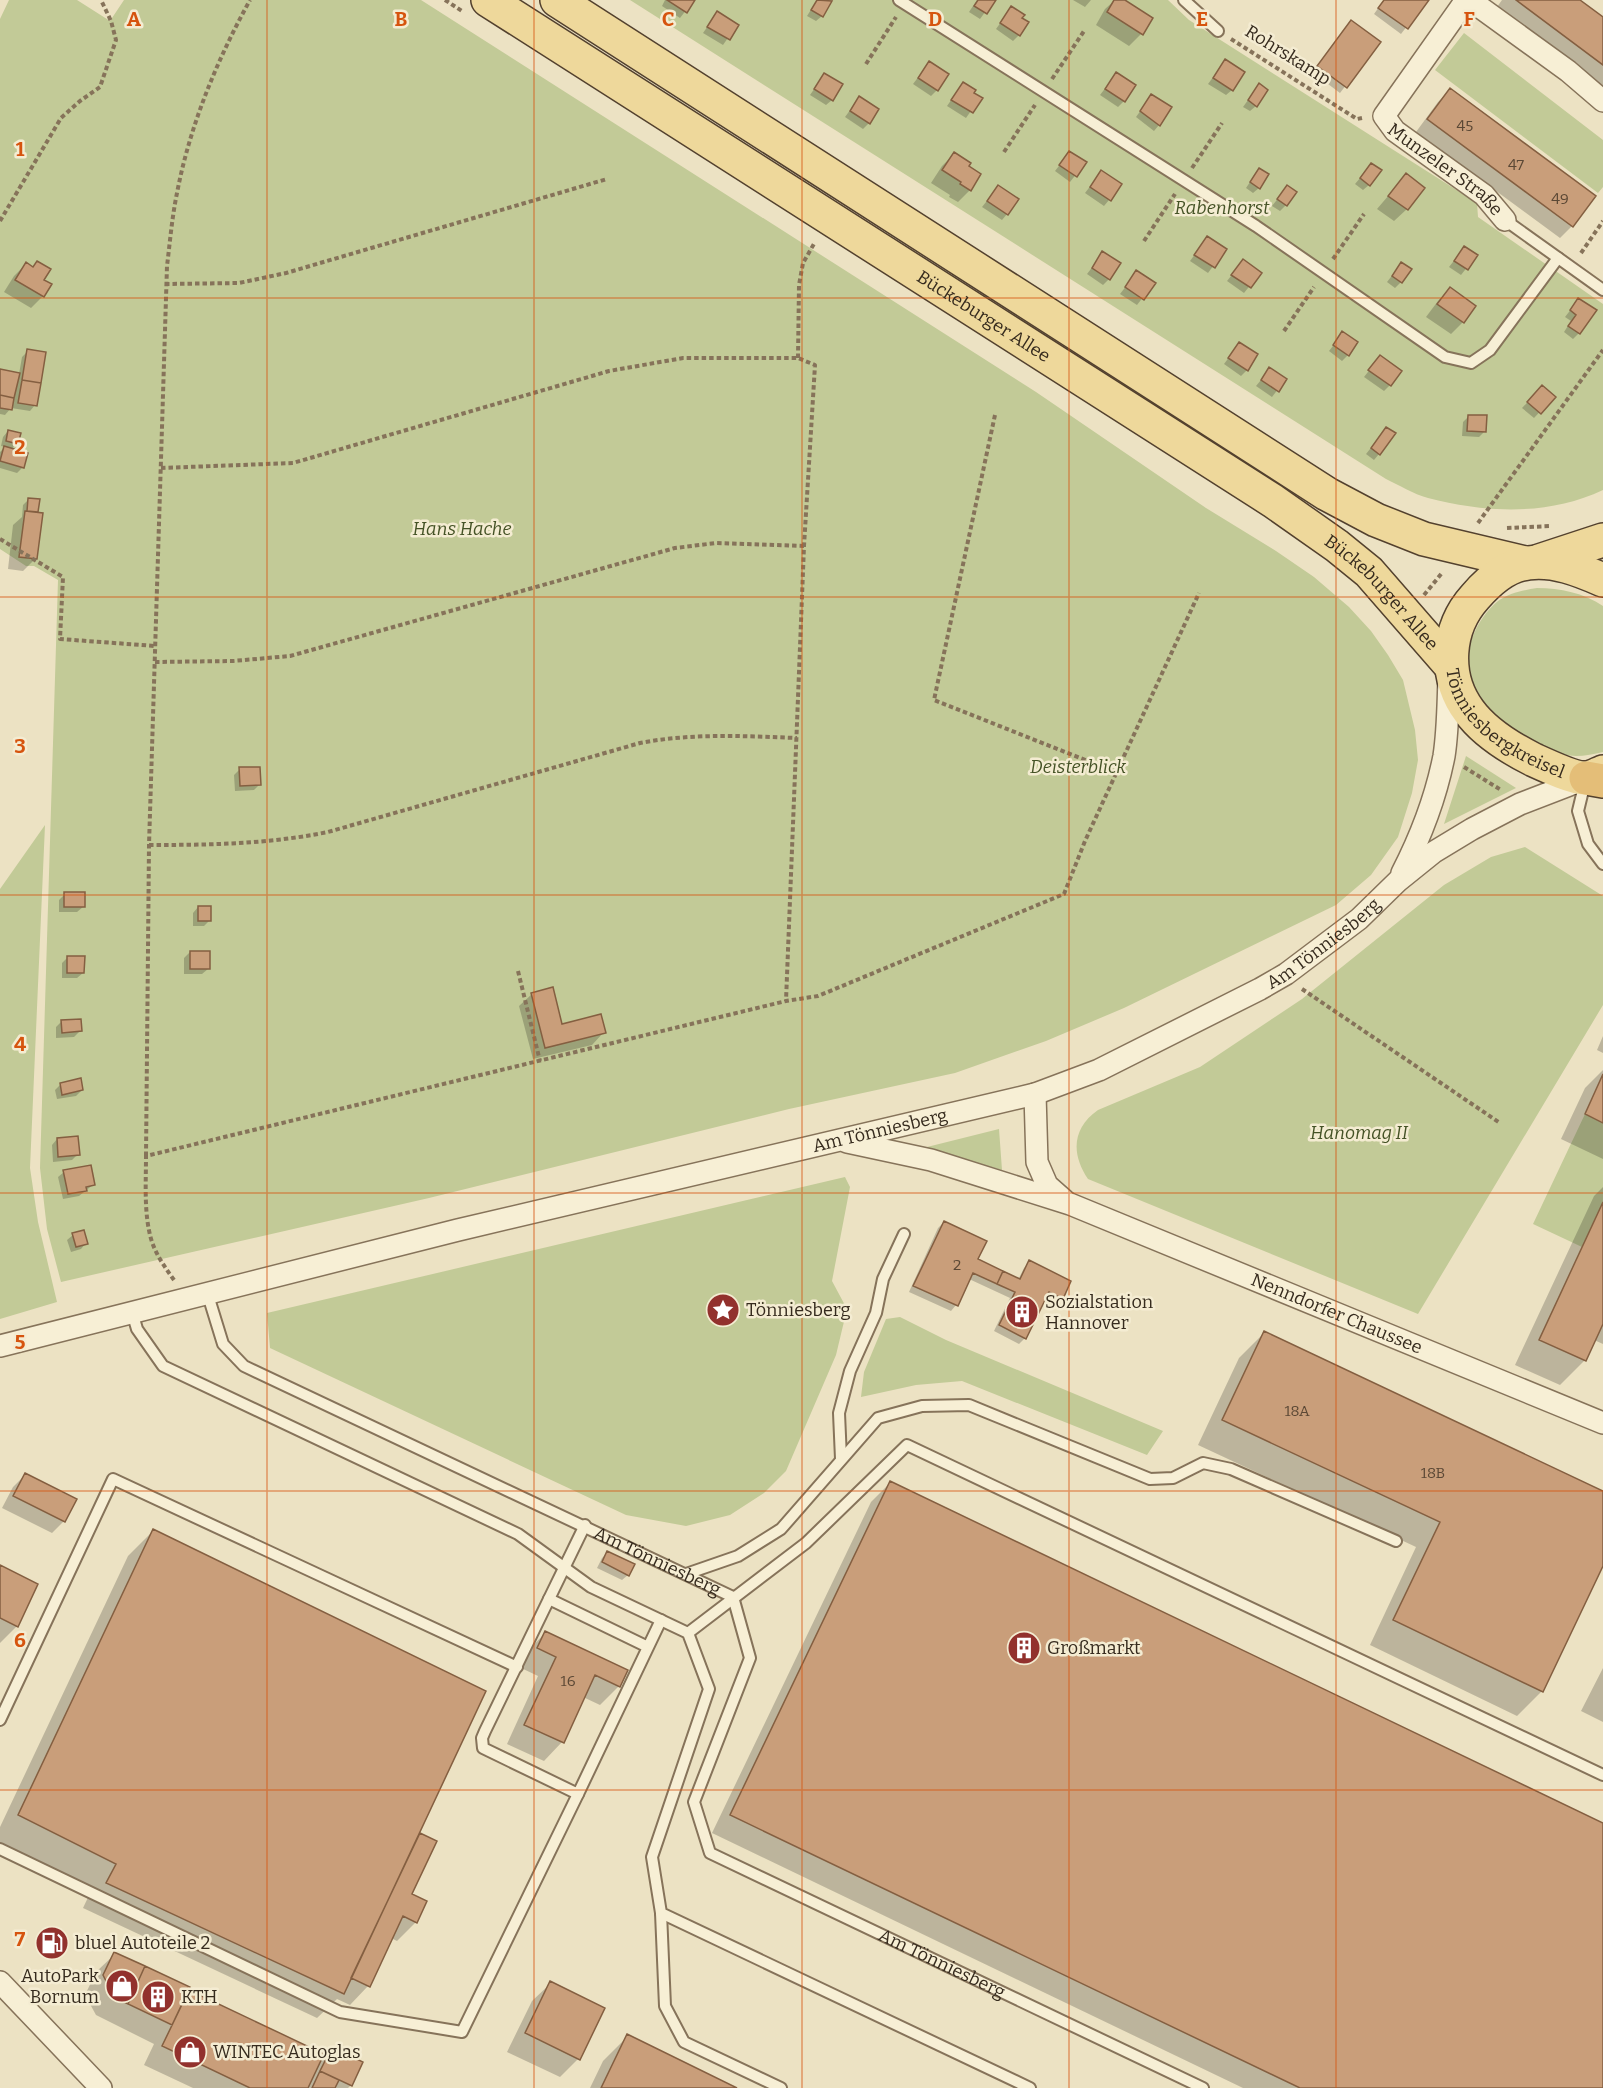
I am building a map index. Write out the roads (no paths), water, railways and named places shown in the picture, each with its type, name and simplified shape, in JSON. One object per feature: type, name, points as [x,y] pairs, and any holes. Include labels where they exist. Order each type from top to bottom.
[{"type":"main road","name":"Bückeburger Allee","points":[[488,0],[1301,520],[1369,572],[1450,665]]},
{"type":"main road","name":"Bückeburger Allee","points":[[557,0],[1327,494],[1376,520],[1424,539],[1530,562]]},
{"type":"main road","points":[[1530,562],[1603,540]]},
{"type":"main road","name":"Tönniesbergkreisel","points":[[1597,777],[1559,771],[1505,744],[1486,729],[1468,710],[1458,690],[1450,665],[1452,641],[1462,614],[1468,604],[1498,575],[1530,562],[1564,565],[1603,580]]},
{"type":"street","name":"Munzeler Straße","points":[[1505,220],[1484,195],[1395,131],[1384,116],[1468,0],[1568,71],[1603,101]]},
{"type":"street","name":"Am Tönniesberg","points":[[1398,881],[1419,841],[1444,755],[1450,665]]},
{"type":"street","name":"Am Tönniesberg","points":[[0,1346],[207,1292],[469,1228],[1035,1094],[1099,1070],[1260,989],[1286,974],[1359,919],[1398,881],[1434,852],[1520,804],[1597,777]]},
{"type":"street","name":"Nenndorfer Chaussee","points":[[1035,1094],[1037,1162],[1047,1185],[1070,1204]]},
{"type":"street","name":"Nenndorfer Chaussee","points":[[841,1141],[930,1160],[1070,1204],[1603,1423]]},
{"type":"street","points":[[0,1982],[101,2088]]},
{"type":"lane","name":"Rohrskamp","points":[[1184,0],[1218,31]]},
{"type":"lane","points":[[902,2],[1256,226],[1445,357],[1471,363],[1490,350],[1558,258]]},
{"type":"lane","points":[[1505,220],[1603,290]]},
{"type":"lane","points":[[1597,777],[1578,811],[1588,844],[1603,864]]},
{"type":"lane","points":[[841,1459],[839,1413],[850,1371],[876,1313],[883,1279],[904,1234]]},
{"type":"lane","name":"Am Tönniesberg","points":[[207,1292],[223,1344],[244,1366],[585,1525],[733,1597],[750,1658],[694,1802],[710,1853],[1203,2088]]},
{"type":"lane","points":[[132,1312],[137,1329],[163,1366],[518,1534],[591,1587],[688,1633],[709,1689],[651,1857],[661,1913],[664,2006],[684,2042],[781,2088]]},
{"type":"lane","points":[[686,1574],[738,1556],[781,1529],[878,1418],[922,1406],[969,1405],[1150,1479],[1173,1478],[1203,1462],[1231,1469],[1396,1541]]},
{"type":"lane","points":[[688,1633],[806,1543],[907,1445],[1603,1774]]},
{"type":"lane","points":[[0,1720],[113,1479],[517,1667]]},
{"type":"lane","points":[[578,1794],[483,1748],[482,1738],[585,1525]]},
{"type":"lane","points":[[549,1599],[648,1647]]},
{"type":"lane","points":[[0,1849],[340,2012],[462,2032],[661,1620]]},
{"type":"lane","points":[[661,1913],[1030,2088]]},
{"type":"place","name":"Tönniesberg","points":[[723,1310]]},
{"type":"place","name":"Sozialstation Hannover","points":[[1022,1312]]},
{"type":"place","name":"Großmarkt","points":[[1024,1648]]},
{"type":"place","name":"bluel Autoteile 2","points":[[52,1943]]},
{"type":"place","name":"AutoPark Bornum","points":[[122,1986]]},
{"type":"place","name":"KTH","points":[[158,1997]]},
{"type":"place","name":"WINTEC Autoglas","points":[[190,2052]]},
{"type":"park label","name":"Rabenhorst","points":[[1222,208]]},
{"type":"park label","name":"Hans Hache","points":[[462,529]]},
{"type":"park label","name":"Deisterblick","points":[[1078,767]]},
{"type":"park label","name":"Hanomag II","points":[[1359,1133]]}]
